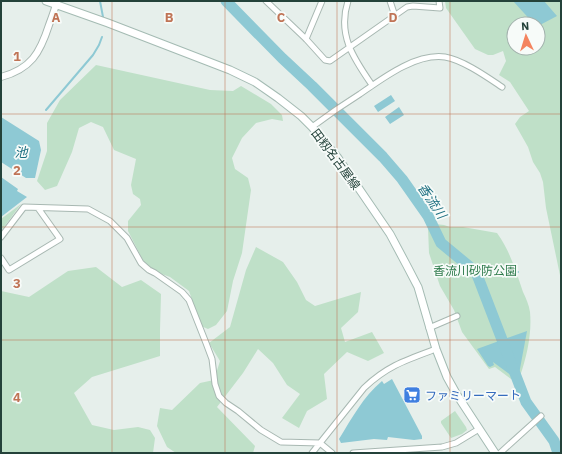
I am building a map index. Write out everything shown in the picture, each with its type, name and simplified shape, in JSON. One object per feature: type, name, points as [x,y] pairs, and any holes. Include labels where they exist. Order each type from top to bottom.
[{"type":"main road","name":"田籾名古屋線","points":[[46,1],[56,3],[230,70],[255,82],[278,98],[312,127],[338,158],[390,234],[418,287],[429,328],[447,377],[457,396],[495,453]]},
{"type":"street","points":[[266,1],[325,60],[330,60],[349,48],[407,8],[413,6],[440,8],[439,1]]},
{"type":"street","points":[[306,40],[322,1]]},
{"type":"street","points":[[348,1],[345,11],[345,32],[349,48],[372,85]]},
{"type":"street","points":[[390,1],[395,16]]},
{"type":"street","points":[[1,77],[23,68],[32,60],[44,41],[56,3]]},
{"type":"street","points":[[312,127],[372,85],[409,64],[421,59],[445,57],[457,61],[486,76],[502,87]]},
{"type":"street","points":[[1,238],[24,207],[88,209],[110,221],[128,238],[141,263],[182,292],[188,300],[212,359],[215,384],[219,396],[261,430],[281,442],[320,443],[332,453]]},
{"type":"street","points":[[1,258],[9,270],[60,239],[38,208]]},
{"type":"street","points":[[429,328],[457,316]]},
{"type":"street","points":[[312,453],[364,388],[382,372],[404,360],[436,349]]},
{"type":"street","points":[[500,453],[541,416]]},
{"type":"street","points":[[353,453],[442,447],[456,443],[478,429]]},
{"type":"green space","points":[[445,1],[561,1],[561,280],[546,208],[543,182],[540,173],[533,162],[528,147],[515,124],[520,117],[529,111],[510,82],[499,75],[506,61],[503,51],[493,55],[488,55],[475,49],[446,8]]},
{"type":"green space","points":[[96,65],[210,90],[233,91],[241,86],[271,104],[282,115],[283,121],[272,119],[256,123],[242,138],[232,158],[235,169],[248,178],[251,190],[242,253],[233,281],[227,311],[216,325],[208,329],[201,326],[189,291],[170,277],[156,272],[146,266],[128,231],[128,221],[141,205],[140,199],[133,194],[131,185],[136,159],[114,150],[103,127],[91,122],[79,128],[72,152],[57,186],[45,190],[37,181],[47,151],[47,123],[60,100]]},
{"type":"green space","points":[[21,204],[1,231],[1,219]]},
{"type":"green space","name":"香流川砂防公園","points":[[435,224],[497,233],[506,247],[530,312],[528,344],[525,361],[520,376],[511,379],[495,367],[489,369],[462,332],[454,310],[440,286],[429,253],[428,228]]},
{"type":"green space","points":[[256,247],[283,262],[297,282],[306,300],[315,306],[361,292],[358,312],[341,328],[345,342],[372,332],[384,353],[368,361],[347,352],[324,374],[327,399],[307,411],[299,428],[282,418],[300,394],[287,385],[273,363],[258,349],[243,373],[217,407],[255,446],[253,453],[176,453],[167,447],[157,426],[160,408],[172,410],[200,383],[214,380],[220,361],[209,343],[230,327],[246,270]]},
{"type":"green space","points":[[96,267],[122,287],[141,280],[161,294],[160,356],[92,377],[74,393],[92,425],[114,430],[138,427],[150,430],[155,438],[153,453],[1,453],[1,291],[29,297],[68,271]]},
{"type":"green space","points":[[455,411],[467,430],[462,434],[451,438],[441,421]]},
{"type":"water","points":[[513,1],[544,1],[557,16],[546,22],[546,16],[527,16]]},
{"type":"water","points":[[391,95],[395,101],[378,112],[374,106]]},
{"type":"water","points":[[399,107],[404,115],[390,124],[385,117]]},
{"type":"water","name":"池","points":[[1,117],[39,141],[41,150],[35,178],[26,178],[1,162]]},
{"type":"water","points":[[1,177],[18,189],[17,191],[27,197],[1,217]]},
{"type":"water","points":[[527,331],[519,374],[512,376],[493,362],[494,365],[490,367],[488,366],[477,349]]},
{"type":"water","points":[[392,379],[422,436],[422,439],[414,440],[388,437],[387,440],[374,439],[341,443],[339,439],[363,401],[382,381],[384,384]]},
{"type":"waterway","points":[[100,1],[103,17]]},
{"type":"waterway","name":"香流川","points":[[226,1],[383,157],[402,179],[428,216],[441,243],[476,272],[526,402],[554,441],[558,453]]},
{"type":"waterway","points":[[46,110],[93,55],[102,37]]},
{"type":"waterway","points":[[467,265],[483,270],[497,272],[518,272]]},
{"type":"place","name":"ファミリーマート","points":[[412,395]]}]
